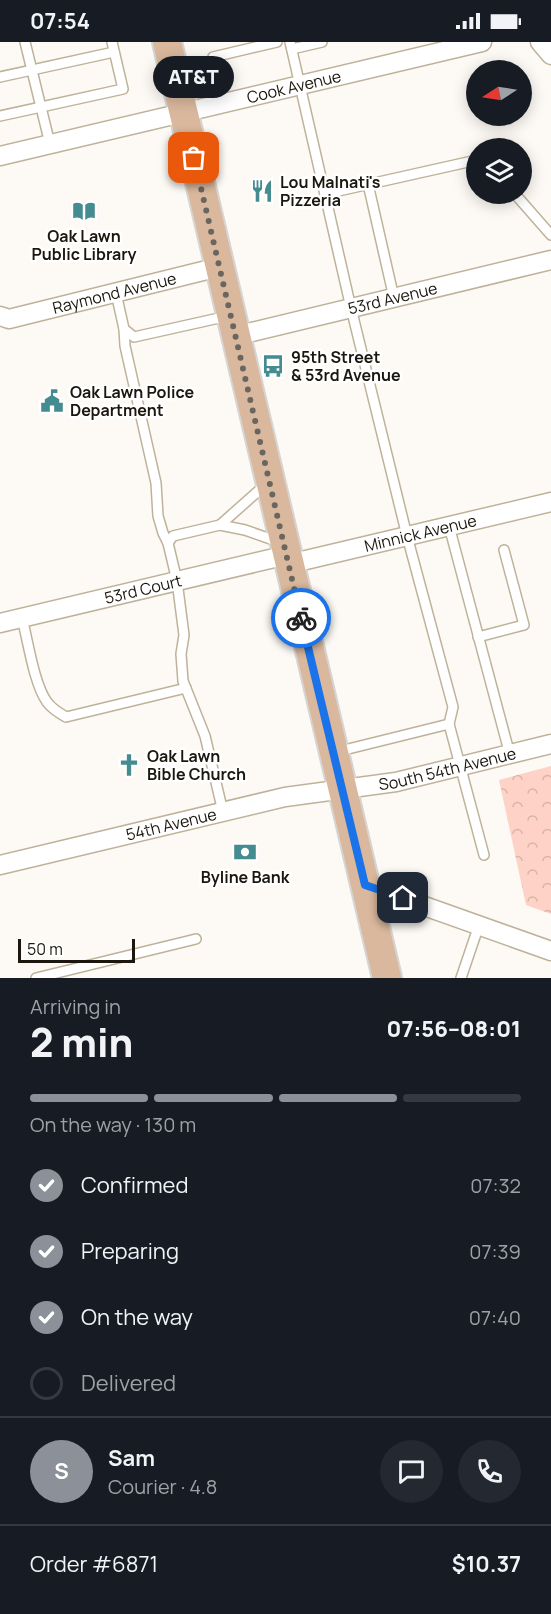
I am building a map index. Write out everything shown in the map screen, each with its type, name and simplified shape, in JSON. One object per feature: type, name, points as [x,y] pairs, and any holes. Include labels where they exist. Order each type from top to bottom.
[{"type":"main road","points":[[167,42],[387,978]]},
{"type":"street","name":"Cook Avenue","points":[[0,156],[482,42]]},
{"type":"street","points":[[540,42],[551,55]]},
{"type":"street","name":"53rd Avenue","points":[[233,325],[351,308],[551,260]]},
{"type":"street","name":"Raymond Avenue","points":[[3,322],[219,267]]},
{"type":"street","name":"Minnick Avenue","points":[[286,554],[407,536],[551,502]]},
{"type":"street","name":"53rd Court","points":[[0,623],[286,554]]},
{"type":"street","name":"South 54th Avenue","points":[[342,788],[396,782],[551,744]]},
{"type":"street","name":"54th Avenue","points":[[0,865],[285,797],[342,788]]},
{"type":"street","points":[[365,885],[551,951]]},
{"type":"lane","points":[[25,42],[50,144]]},
{"type":"lane","points":[[213,57],[277,42]]},
{"type":"lane","points":[[322,42],[291,46],[351,308],[407,536],[453,707],[449,724],[484,855]]},
{"type":"lane","points":[[0,77],[113,47],[123,89],[0,116]]},
{"type":"lane","points":[[325,194],[466,162]]},
{"type":"lane","points":[[368,184],[394,298]]},
{"type":"lane","points":[[524,204],[551,235]]},
{"type":"lane","points":[[116,293],[124,329],[125,346],[156,483],[158,516],[168,543],[177,581],[184,635],[181,654],[183,681],[205,736],[223,812]]},
{"type":"lane","points":[[124,329],[134,337],[233,325]]},
{"type":"lane","points":[[220,525],[269,481]]},
{"type":"lane","points":[[168,543],[173,536],[220,525],[245,530],[286,554]]},
{"type":"lane","points":[[450,526],[510,754]]},
{"type":"lane","points":[[478,637],[524,625],[504,550]]},
{"type":"lane","points":[[22,618],[41,691],[48,703],[66,717],[186,688]]},
{"type":"lane","points":[[333,753],[449,724]]},
{"type":"lane","points":[[461,978],[479,925]]},
{"type":"lane","points":[[36,978],[196,939]]},
{"type":"green space","points":[[551,766],[551,914],[526,905],[499,780]]},
{"type":"way so far","points":[[194,158],[301,618]]},
{"type":"place","name":"AT&T","points":[[194,158]]},
{"type":"place","name":"Lou Malnati's Pizzeria","points":[[262,191]]},
{"type":"place","name":"Oak Lawn Public Library","points":[[84,211]]},
{"type":"place","name":"95th Street & 53rd Avenue","points":[[273,366]]},
{"type":"place","name":"Oak Lawn Police Department","points":[[52,401]]},
{"type":"place","name":"Oak Lawn Bible Church","points":[[129,765]]},
{"type":"place","name":"Byline Bank","points":[[245,852]]},
{"type":"route","points":[[301,618],[365,885],[403,898]]}]
